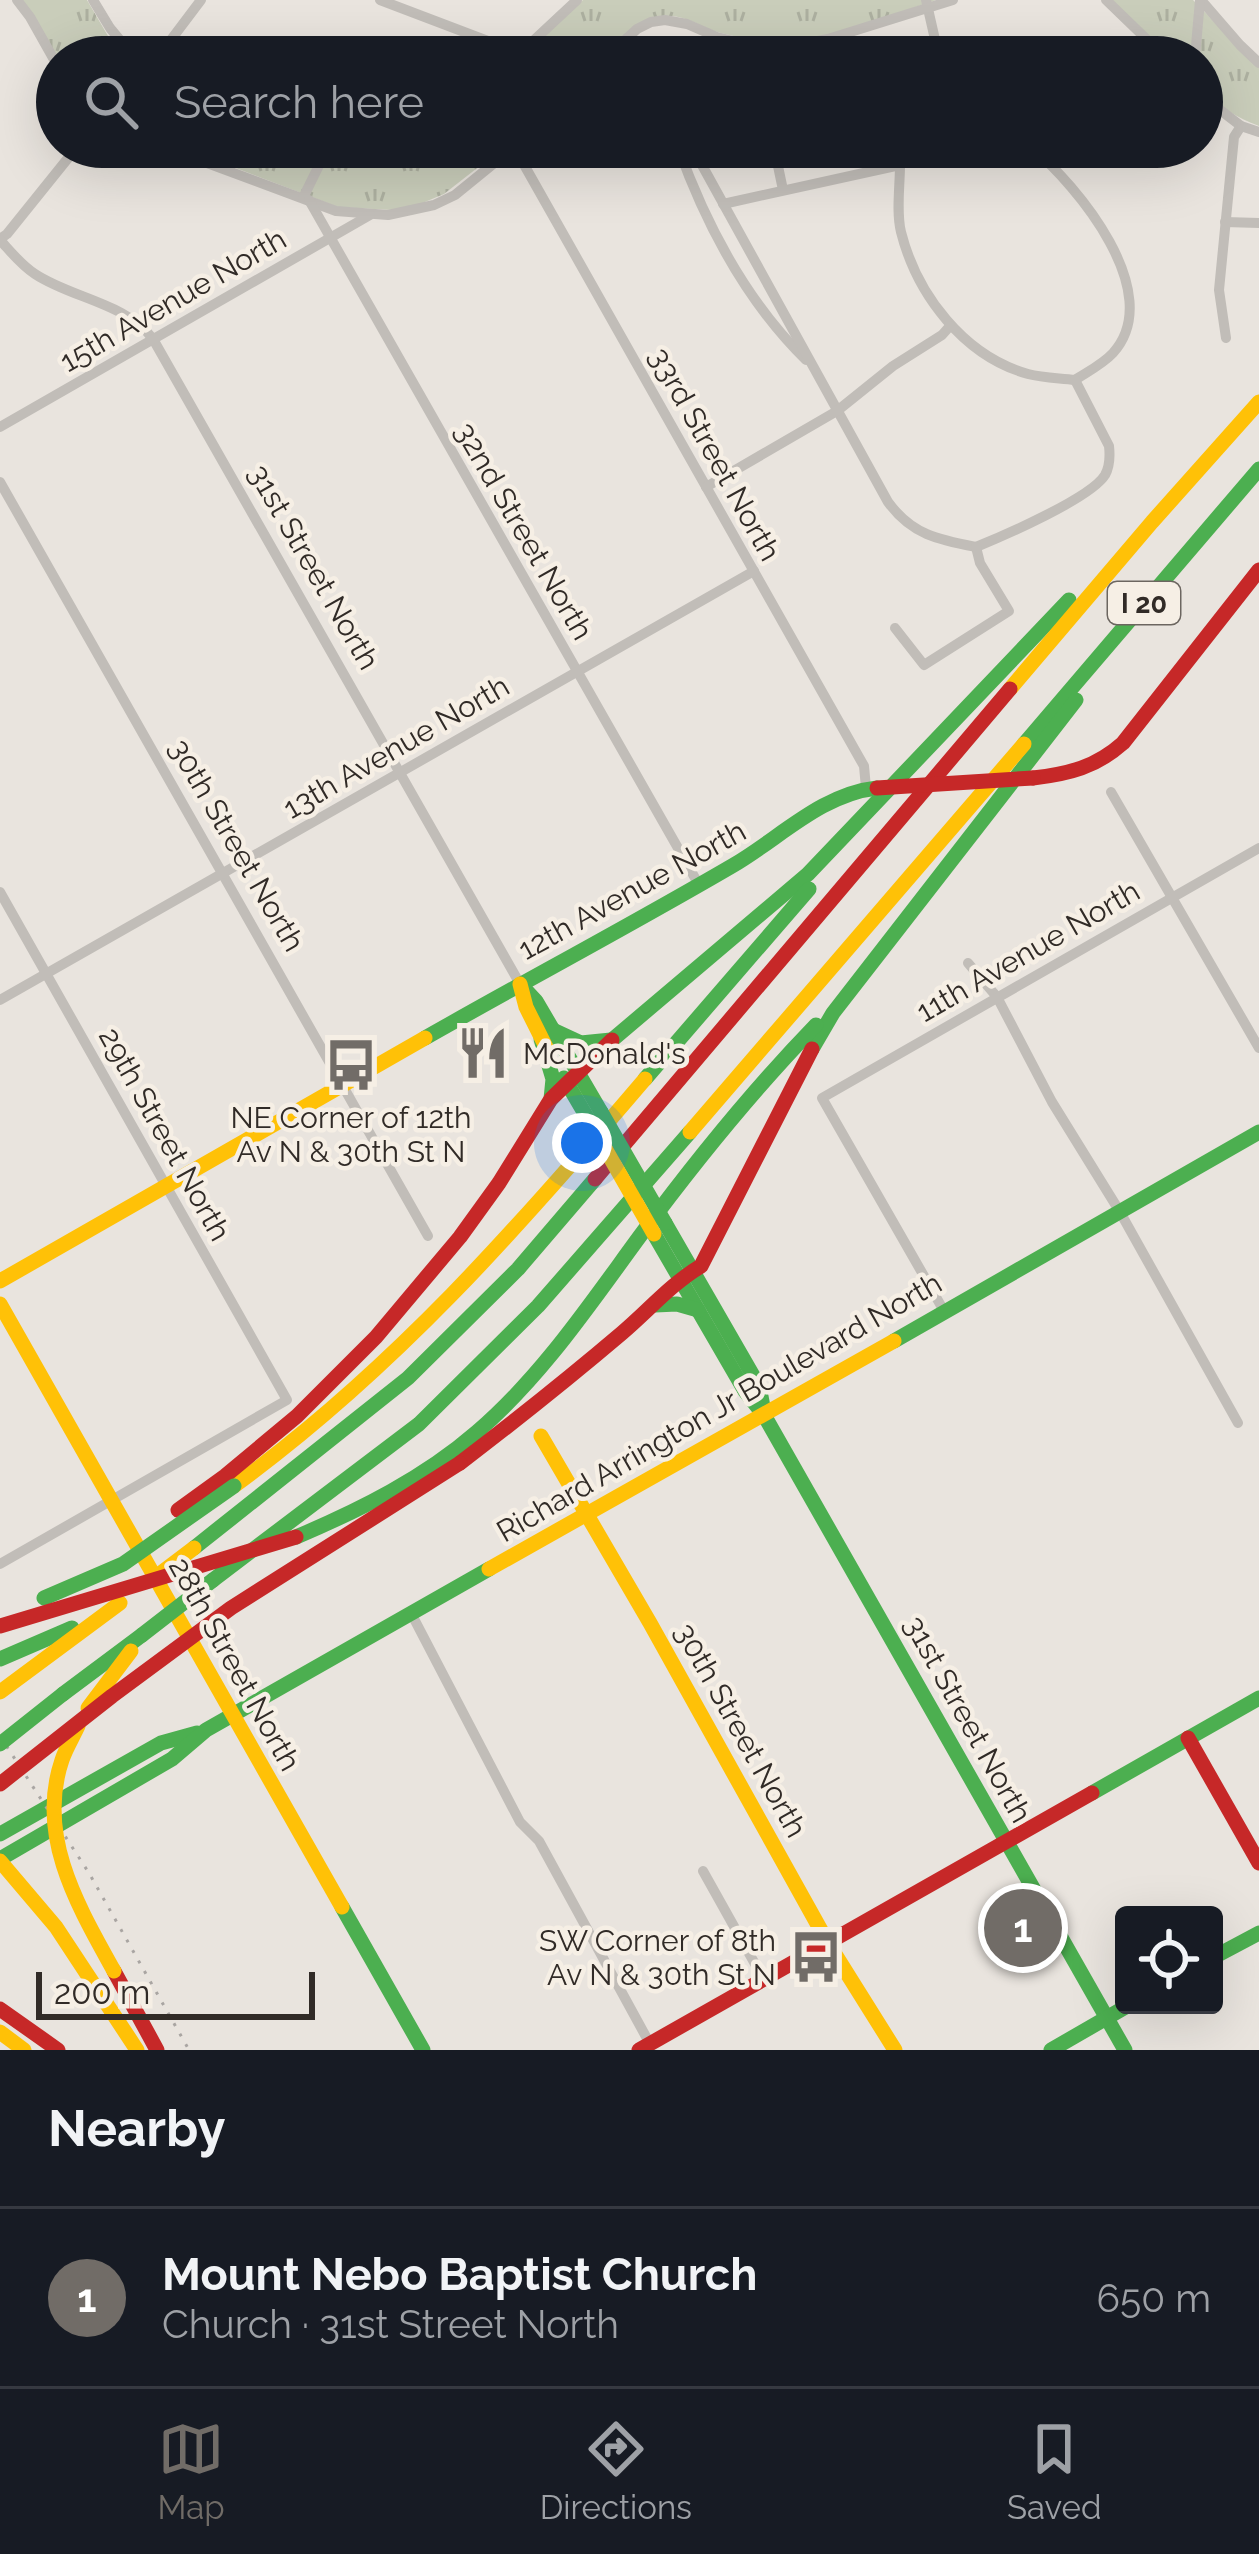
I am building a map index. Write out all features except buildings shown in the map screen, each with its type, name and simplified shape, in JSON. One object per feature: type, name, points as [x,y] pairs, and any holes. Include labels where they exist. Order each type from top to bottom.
[{"type":"main road","name":"I 20","points":[[0,1692],[364,1415],[518,1269],[1259,402]]},
{"type":"main road","name":"I 20","points":[[0,1744],[419,1424],[538,1306],[1259,469]]},
{"type":"main road","points":[[0,1630],[225,1476],[297,1416],[376,1337],[460,1237],[550,1099],[611,1040],[808,874],[1100,568],[1153,522]]},
{"type":"main road","points":[[0,1784],[231,1608],[460,1463],[532,1409],[701,1266],[817,1038],[1181,561]]},
{"type":"main road","name":"12th Avenue North","points":[[0,1281],[699,885],[849,792],[1033,778],[1094,766],[1123,743],[1259,570]]},
{"type":"main road","points":[[0,1613],[123,1564],[271,1460],[359,1388],[479,1271],[965,706]]},
{"type":"main road","name":"31st Street North","points":[[520,984],[526,1007],[547,1034],[659,1229],[759,1386],[764,1415]]},
{"type":"main road","points":[[0,1630],[296,1537],[338,1520],[433,1466],[496,1415],[545,1363],[668,1199],[785,1056],[850,991]]},
{"type":"main road","points":[[550,1099],[553,1079],[547,1034],[578,1045],[611,1040]]},
{"type":"main road","name":"Richard Arrington Jr Boulevard North","points":[[0,1860],[172,1760],[206,1730],[1259,1132]]},
{"type":"main road","name":"31st Street North","points":[[687,1275],[698,1310],[764,1415],[1125,2050]]},
{"type":"main road","name":"28th Street North","points":[[0,1304],[423,2050]]},
{"type":"main road","points":[[655,1305],[698,1310]]},
{"type":"main road","name":"30th Street North","points":[[541,1436],[828,1943],[895,2050]]},
{"type":"main road","points":[[7,1657],[64,1630],[96,1621]]},
{"type":"main road","points":[[142,1635],[69,1741],[59,1773],[54,1840],[76,1900],[157,2050]]},
{"type":"main road","points":[[651,2046],[1259,1698]]},
{"type":"main road","name":"Richard Arrington Jr Boulevard North","points":[[0,1834],[161,1743],[206,1730]]},
{"type":"main road","points":[[1188,1738],[1259,1863]]},
{"type":"main road","points":[[0,1860],[54,1927],[137,2050]]},
{"type":"main road","points":[[1223,1952],[1259,1934]]},
{"type":"main road","points":[[0,2007],[58,2050]]},
{"type":"main road","points":[[1051,2050],[1115,2014]]},
{"type":"main road","points":[[0,2032],[25,2050]]},
{"type":"street","points":[[17,0],[39,36]]},
{"type":"street","points":[[93,0],[117,36]]},
{"type":"street","points":[[174,36],[201,0]]},
{"type":"street","points":[[380,0],[472,36]]},
{"type":"street","points":[[538,36],[577,0]]},
{"type":"street","points":[[836,36],[927,4],[953,0]]},
{"type":"street","points":[[1106,0],[1143,36]]},
{"type":"street","points":[[1197,36],[1200,0]]},
{"type":"street","points":[[1200,0],[1259,63]]},
{"type":"street","points":[[927,4],[934,36]]},
{"type":"street","points":[[630,36],[651,22],[665,20],[716,36]]},
{"type":"street","points":[[1223,113],[1259,132]]},
{"type":"street","points":[[1226,338],[1219,290],[1234,137],[1241,126]]},
{"type":"street","points":[[0,239],[59,168]]},
{"type":"street","points":[[220,168],[336,211],[388,215],[434,205],[490,168]]},
{"type":"street","points":[[306,200],[319,168]]},
{"type":"street","name":"33rd Street North","points":[[526,168],[860,758],[871,788]]},
{"type":"street","points":[[687,168],[749,291],[813,367]]},
{"type":"street","points":[[703,168],[888,502],[900,518],[932,538],[976,547],[1048,513],[1105,475],[1108,446],[1075,380]]},
{"type":"street","points":[[778,168],[783,190]]},
{"type":"street","points":[[723,204],[885,168]]},
{"type":"street","points":[[899,168],[900,229],[924,288],[950,326],[1013,369],[1075,380],[1114,352],[1127,328],[1130,298],[1118,260],[1093,213],[1056,168]]},
{"type":"street","name":"32nd Street North","points":[[306,200],[699,885]]},
{"type":"street","name":"15th Avenue North","points":[[0,427],[370,214]]},
{"type":"street","points":[[1226,222],[1259,223]]},
{"type":"street","name":"31st Street North","points":[[0,239],[36,275],[126,316],[153,339],[520,984]]},
{"type":"street","points":[[706,487],[838,411],[950,326]]},
{"type":"street","name":"30th Street North","points":[[0,482],[428,1235]]},
{"type":"street","points":[[895,628],[924,665],[1009,611],[976,547]]},
{"type":"street","name":"13th Avenue North","points":[[0,1000],[754,571]]},
{"type":"street","points":[[1111,792],[1259,1048]]},
{"type":"street","name":"11th Avenue North","points":[[944,1311],[822,1098],[1259,848]]},
{"type":"street","name":"29th Street North","points":[[0,892],[287,1400],[112,1500]]},
{"type":"street","points":[[968,964],[997,998],[1238,1423]]},
{"type":"street","points":[[0,1564],[112,1500]]},
{"type":"street","points":[[411,1613],[520,1822],[539,1841],[651,2046]]},
{"type":"street","points":[[704,1871],[764,1979]]},
{"type":"green space","points":[[22,0],[87,0],[108,36],[44,36]]},
{"type":"green space","points":[[583,0],[936,0],[825,36],[733,36],[668,16],[651,19],[623,36],[541,36]]},
{"type":"green space","points":[[1112,0],[1193,0],[1259,68],[1259,126],[1223,107],[1223,36],[1148,36]]},
{"type":"green space","points":[[236,168],[477,168],[444,194],[420,204],[392,210],[338,207]]},
{"type":"railway","points":[[0,1736],[89,1873],[189,2050]]},
{"type":"traffic: fast","points":[[1024,744],[1259,469]]},
{"type":"traffic: fast","points":[[612,1040],[808,874],[1069,600]]},
{"type":"traffic: fast","points":[[812,1049],[833,1013],[1076,700]]},
{"type":"traffic: fast","points":[[425,1038],[732,866],[819,808],[877,788]]},
{"type":"traffic: fast","points":[[645,1079],[809,889]]},
{"type":"traffic: fast","points":[[522,986],[536,1001],[601,1112]]},
{"type":"traffic: fast","points":[[296,1537],[413,1478],[457,1449],[501,1410],[564,1338],[725,1128],[816,1025]]},
{"type":"traffic: fast","points":[[553,1030],[581,1043],[611,1040]]},
{"type":"traffic: fast","points":[[541,1039],[553,1079],[551,1099]]},
{"type":"traffic: fast","points":[[564,1078],[591,1124]]},
{"type":"traffic: fast","points":[[601,1112],[665,1223]]},
{"type":"traffic: fast","points":[[213,1580],[419,1424],[538,1306],[690,1132]]},
{"type":"traffic: fast","points":[[894,1341],[1259,1132]]},
{"type":"traffic: fast","points":[[194,1548],[408,1378],[518,1269],[595,1179]]},
{"type":"traffic: fast","points":[[665,1223],[759,1386],[764,1412]]},
{"type":"traffic: fast","points":[[654,1234],[745,1391],[764,1415],[1125,2050]]},
{"type":"traffic: fast","points":[[655,1305],[698,1310]]},
{"type":"traffic: fast","points":[[44,1598],[123,1564],[234,1486]]},
{"type":"traffic: fast","points":[[0,1859],[172,1759],[206,1730],[489,1569]]},
{"type":"traffic: fast","points":[[142,1635],[213,1580]]},
{"type":"traffic: fast","points":[[0,1659],[72,1628]]},
{"type":"traffic: fast","points":[[63,1694],[142,1635]]},
{"type":"traffic: fast","points":[[0,1744],[63,1694]]},
{"type":"traffic: fast","points":[[1092,1793],[1259,1698]]},
{"type":"traffic: fast","points":[[0,1834],[161,1743],[197,1733]]},
{"type":"traffic: fast","points":[[342,1907],[423,2050]]},
{"type":"traffic: fast","points":[[1223,1952],[1259,1933]]},
{"type":"traffic: fast","points":[[1051,2050],[1115,2013]]},
{"type":"traffic: slow","points":[[1010,689],[1259,402]]},
{"type":"traffic: slow","points":[[690,1132],[1024,744]]},
{"type":"traffic: slow","points":[[520,984],[546,1047]]},
{"type":"traffic: slow","points":[[0,1281],[425,1038]]},
{"type":"traffic: slow","points":[[234,1486],[347,1394],[452,1295],[645,1079]]},
{"type":"traffic: slow","points":[[591,1124],[654,1234]]},
{"type":"traffic: slow","points":[[0,1304],[342,1907]]},
{"type":"traffic: slow","points":[[489,1569],[894,1341]]},
{"type":"traffic: slow","points":[[541,1436],[828,1943],[895,2050]]},
{"type":"traffic: slow","points":[[161,1573],[194,1548]]},
{"type":"traffic: slow","points":[[0,1692],[120,1603]]},
{"type":"traffic: slow","points":[[88,1708],[131,1651]]},
{"type":"traffic: slow","points":[[78,1726],[62,1760],[54,1816],[75,1896],[114,1971]]},
{"type":"traffic: slow","points":[[0,1861],[56,1927],[137,2050]]},
{"type":"traffic: slow","points":[[0,2032],[24,2050]]},
{"type":"traffic: jam","points":[[1033,778],[1081,768],[1123,743],[1259,570]]},
{"type":"traffic: jam","points":[[595,1179],[1010,689]]},
{"type":"traffic: jam","points":[[877,788],[1033,778]]},
{"type":"traffic: jam","points":[[178,1510],[297,1416],[376,1337],[460,1237],[551,1099],[612,1040]]},
{"type":"traffic: jam","points":[[460,1463],[701,1266],[812,1049]]},
{"type":"traffic: jam","points":[[0,1784],[231,1608],[460,1463]]},
{"type":"traffic: jam","points":[[0,1626],[296,1537]]},
{"type":"traffic: jam","points":[[1188,1738],[1259,1863]]},
{"type":"traffic: jam","points":[[639,2050],[1092,1793]]},
{"type":"traffic: jam","points":[[114,1971],[157,2050]]},
{"type":"traffic: jam","points":[[0,2009],[58,2050]]},
{"type":"place","name":"McDonald's","points":[[483,1053]]},
{"type":"place","name":"NE Corner of 12th Av N & 30th St N","points":[[351,1065]]},
{"type":"place","name":"Mount Nebo Baptist Church","points":[[1023,1928]]},
{"type":"place","name":"SW Corner of 8th Av N & 30th St N","points":[[816,1957]]}]
